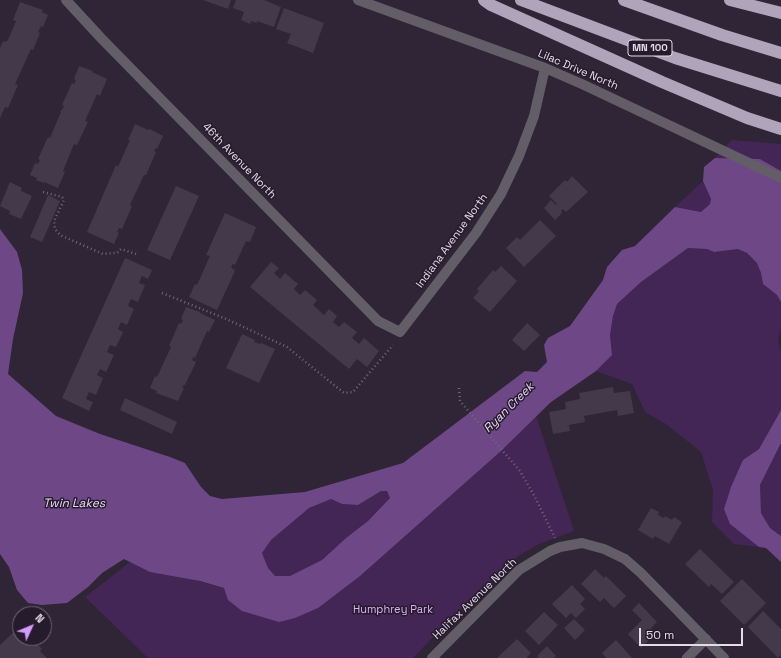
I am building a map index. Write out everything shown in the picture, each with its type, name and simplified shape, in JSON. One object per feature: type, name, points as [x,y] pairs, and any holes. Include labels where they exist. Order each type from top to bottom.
[{"type":"highway","points":[[484,0],[491,5],[662,82],[747,118],[781,130]]},
{"type":"highway","name":"MN 100","points":[[521,0],[675,58],[781,91]]},
{"type":"highway","points":[[624,0],[722,35],[781,53]]},
{"type":"highway","points":[[730,0],[781,13]]},
{"type":"street","name":"46th Avenue North","points":[[66,0],[106,43],[378,321],[400,332]]},
{"type":"street","name":"Lilac Drive North","points":[[358,0],[545,68],[781,178]]},
{"type":"street","name":"Indiana Avenue North","points":[[400,332],[476,233],[501,194],[519,156],[534,116],[545,68]]},
{"type":"street","name":"Halifax Avenue North","points":[[432,658],[519,570],[550,551],[560,547],[582,543],[604,549],[625,559],[641,573],[706,639]]},
{"type":"street","points":[[687,658],[706,639],[724,658]]},
{"type":"path","points":[[43,192],[62,197],[64,200],[54,221],[55,229],[60,235],[103,254],[117,253],[121,249],[136,254]]},
{"type":"path","points":[[162,293],[224,318],[287,347],[344,393],[353,392],[393,345]]},
{"type":"path","points":[[459,388],[460,401],[520,471],[535,496],[560,547]]},
{"type":"green space","points":[[732,140],[781,144],[781,171],[760,159],[715,158]]},
{"type":"green space","points":[[703,181],[711,200],[710,204],[701,212],[675,207]]},
{"type":"green space","points":[[688,248],[707,249],[714,252],[738,249],[747,253],[757,263],[763,284],[777,295],[781,302],[781,328],[778,339],[781,353],[781,410],[759,449],[743,460],[730,524],[759,547],[734,544],[712,522],[713,490],[701,452],[666,424],[645,412],[632,384],[596,371],[612,355],[610,335],[613,316],[617,304],[641,282]]},
{"type":"green space","name":"Humphrey Park","points":[[536,416],[574,531],[539,544],[518,556],[453,616],[413,658],[148,658],[85,597],[130,562],[230,590],[360,576],[501,451]]},
{"type":"green space","points":[[781,443],[781,536],[770,528],[761,513],[760,485]]},
{"type":"green space","points":[[381,491],[387,491],[390,498],[368,521],[346,538],[322,560],[290,576],[275,576],[268,568],[261,553],[271,540],[309,508],[331,499],[342,504],[358,505]]},
{"type":"water","points":[[715,158],[760,159],[781,171],[781,302],[777,295],[763,284],[757,263],[747,253],[738,249],[714,252],[707,249],[688,248],[641,282],[617,304],[613,316],[610,335],[612,355],[596,371],[551,402],[501,451],[360,576],[318,608],[295,618],[279,622],[242,611],[228,600],[224,588],[200,581],[150,572],[124,559],[102,573],[88,587],[67,603],[42,605],[28,603],[17,590],[9,567],[0,554],[0,229],[17,252],[22,270],[23,293],[13,339],[8,374],[56,416],[100,434],[185,463],[201,487],[210,496],[222,499],[305,492],[403,463],[525,371],[537,372],[547,362],[544,345],[548,338],[570,326],[603,280],[607,267],[622,250],[635,246],[675,207],[701,212],[710,204],[711,199],[703,181],[704,167]],"holes":[[[381,491],[387,491],[390,498],[368,521],[346,538],[322,560],[290,576],[275,576],[268,568],[262,553],[271,540],[309,508],[331,499],[342,504],[358,505]]]},
{"type":"water","points":[[781,410],[781,443],[760,485],[761,513],[770,528],[781,536],[781,562],[766,548],[759,547],[730,524],[724,509],[731,487],[743,460],[759,449]]},
{"type":"building","points":[[203,0],[231,0],[228,9]]},
{"type":"building","points":[[236,0],[264,0],[281,7],[274,27],[257,21],[257,23],[251,21],[250,24],[241,20],[244,12],[233,8]]},
{"type":"building","points":[[20,2],[43,10],[42,12],[48,15],[43,27],[41,26],[38,32],[40,33],[33,50],[31,49],[15,84],[18,85],[8,108],[5,107],[0,118],[0,48],[3,41],[5,42],[8,40],[16,21],[13,20]]},
{"type":"building","points":[[284,8],[324,23],[313,53],[287,43],[291,34],[276,29]]},
{"type":"building","points":[[79,66],[93,71],[92,72],[107,79],[100,96],[97,94],[85,121],[88,122],[77,145],[74,144],[58,188],[36,180],[37,178],[30,175],[35,163],[38,164],[40,160],[38,159],[48,137],[50,138],[60,112],[64,106],[62,105],[72,83],[74,84],[76,80],[74,79]]},
{"type":"building","points":[[135,124],[148,130],[150,129],[163,136],[157,149],[156,148],[154,151],[156,152],[146,175],[144,175],[130,205],[132,206],[122,229],[119,228],[117,232],[119,233],[114,244],[87,232],[116,165],[118,167],[130,140],[128,140]]},
{"type":"building","points":[[572,176],[588,192],[566,212],[563,209],[561,211],[562,213],[555,220],[544,208],[551,200],[556,205],[557,204],[549,196],[565,180],[567,182]]},
{"type":"building","points":[[10,182],[22,188],[21,191],[32,196],[21,219],[9,214],[10,211],[0,206]]},
{"type":"building","points":[[176,186],[199,196],[170,260],[147,250]]},
{"type":"building","points":[[48,195],[60,201],[42,242],[30,237]]},
{"type":"building","points":[[225,213],[256,227],[250,242],[246,241],[235,265],[233,264],[231,267],[235,271],[217,310],[189,297],[195,284],[197,285],[210,256],[206,255]]},
{"type":"building","points":[[540,220],[556,236],[524,267],[506,248],[517,237],[520,240]]},
{"type":"building","points":[[125,258],[152,270],[148,279],[142,276],[139,283],[145,285],[138,302],[131,299],[128,306],[134,309],[127,325],[121,322],[118,329],[123,332],[116,347],[110,345],[107,352],[114,355],[106,372],[100,369],[97,375],[103,378],[96,395],[89,392],[86,399],[93,402],[89,411],[62,398]]},
{"type":"building","points":[[271,262],[279,268],[274,273],[280,279],[285,273],[298,284],[294,289],[300,295],[305,290],[317,300],[313,305],[324,315],[329,309],[337,316],[333,322],[339,327],[344,322],[357,332],[352,338],[359,344],[364,338],[379,351],[367,367],[357,359],[349,369],[250,287]]},
{"type":"building","points":[[501,266],[517,281],[490,312],[473,298],[479,291],[477,289],[493,270],[495,272]]},
{"type":"building","points":[[186,307],[215,320],[209,332],[207,331],[195,358],[193,357],[192,360],[196,362],[185,385],[182,387],[184,388],[178,401],[156,393],[157,391],[150,388],[155,376],[157,377],[171,347],[169,346],[179,323],[181,324],[183,320],[181,319]]},
{"type":"building","points":[[527,323],[540,335],[524,351],[512,340]]},
{"type":"building","points":[[242,334],[255,340],[254,342],[261,343],[275,349],[259,383],[226,368]]},
{"type":"building","points":[[613,387],[614,393],[630,391],[634,413],[618,416],[617,410],[584,416],[585,422],[569,425],[570,431],[553,434],[549,412],[566,409],[565,402],[580,399],[579,393]]},
{"type":"building","points":[[125,398],[177,422],[172,434],[120,410]]},
{"type":"building","points":[[651,508],[659,512],[658,515],[664,518],[665,516],[672,520],[674,517],[682,522],[669,544],[655,536],[653,539],[638,530]]},
{"type":"building","points":[[700,549],[734,582],[722,594],[711,584],[709,587],[685,564]]},
{"type":"building","points":[[595,569],[604,578],[606,576],[626,596],[614,608],[604,598],[600,602],[581,584]]},
{"type":"building","points":[[742,579],[766,603],[744,625],[720,601]]},
{"type":"building","points":[[572,585],[585,599],[580,604],[585,609],[576,618],[571,613],[566,618],[552,604]]},
{"type":"building","points":[[639,603],[657,622],[651,628],[656,633],[641,648],[628,634],[642,620],[632,610]]},
{"type":"building","points":[[763,611],[781,629],[781,655],[778,658],[748,627]]},
{"type":"building","points":[[544,612],[558,625],[539,645],[525,631]]},
{"type":"building","points":[[574,619],[585,630],[575,640],[564,628]]},
{"type":"building","points":[[12,634],[12,646],[39,646],[42,649],[40,651],[47,658],[0,658],[0,645]]},
{"type":"building","points":[[517,639],[531,653],[526,658],[497,658]]},
{"type":"building","points":[[616,640],[632,658],[606,658],[602,653]]},
{"type":"building","points":[[547,646],[556,656],[554,658],[539,658],[537,656]]},
{"type":"water label","name":"Ryan Creek","points":[[509,408]]},
{"type":"water label","name":"Twin Lakes","points":[[74,504]]}]
